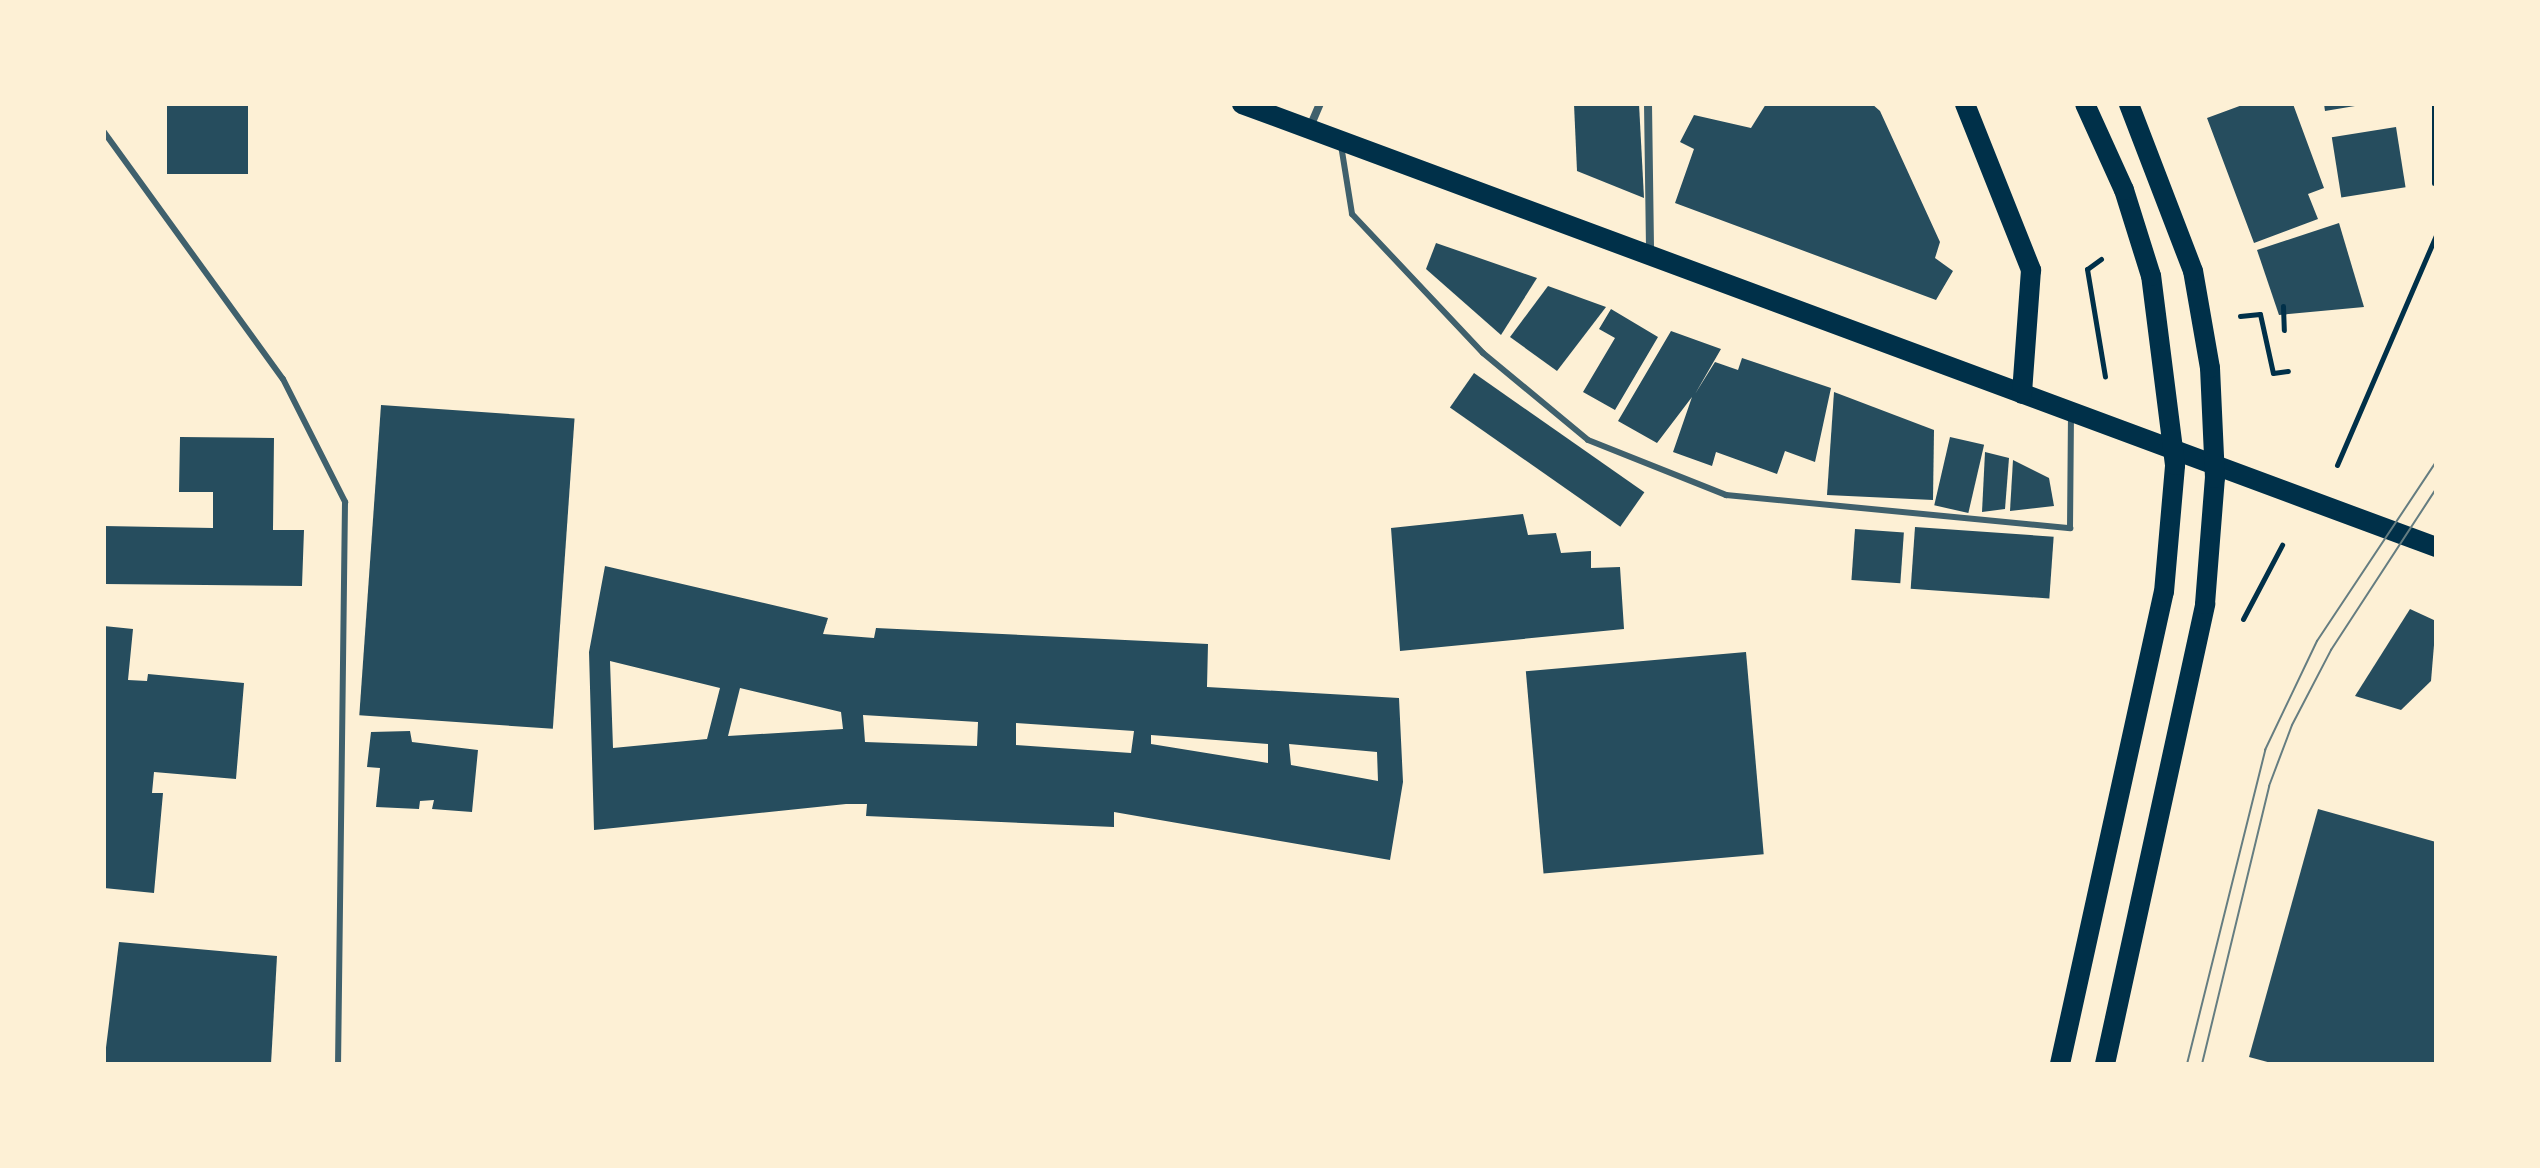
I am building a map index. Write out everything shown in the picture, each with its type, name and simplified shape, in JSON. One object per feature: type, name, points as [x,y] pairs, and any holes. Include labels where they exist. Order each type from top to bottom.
[{"type":"main road","points":[[1242,104],[2430,545]]},
{"type":"main road","points":[[1965,104],[2031,270],[2022,394]]},
{"type":"main road","points":[[2060,1064],[2164,592],[2175,465],[2151,276],[2124,190],[2085,104]]},
{"type":"main road","points":[[2105,1064],[2205,604],[2215,478],[2210,368],[2193,271],[2155,157],[2129,104]]},
{"type":"street","points":[[1310,128],[1320,104]]},
{"type":"street","points":[[1648,104],[1650,256]]},
{"type":"lane","points":[[104,132],[283,379],[345,502],[338,1064]]},
{"type":"lane","points":[[1340,140],[1352,214],[1483,353],[1588,440],[1726,495],[2070,528],[2071,412]]},
{"type":"path","points":[[2434,104],[2435,182]]},
{"type":"path","points":[[2337,465],[2436,235]]},
{"type":"path","points":[[2101,259],[2087,269],[2105,376]]},
{"type":"path","points":[[2283,306],[2284,330]]},
{"type":"path","points":[[2240,316],[2260,314],[2273,373],[2288,371]]},
{"type":"path","points":[[2243,619],[2282,545]]},
{"type":"building","points":[[167,104],[248,104],[248,174],[167,174]]},
{"type":"building","points":[[1574,104],[1639,104],[1644,198],[1577,171]]},
{"type":"building","points":[[1766,104],[1872,104],[1880,111],[1940,242],[1935,258],[1953,271],[1936,300],[1675,203],[1694,149],[1680,142],[1694,115],[1751,128]]},
{"type":"building","points":[[2245,104],[2293,104],[2324,188],[2308,194],[2318,219],[2254,243],[2207,118]]},
{"type":"building","points":[[2324,104],[2354,104],[2355,106],[2325,111]]},
{"type":"building","points":[[2396,127],[2406,187],[2341,197],[2332,137]]},
{"type":"building","points":[[2339,223],[2364,307],[2279,315],[2257,250]]},
{"type":"building","points":[[1436,243],[1537,278],[1501,335],[1426,269]]},
{"type":"building","points":[[1548,286],[1606,307],[1557,371],[1510,337]]},
{"type":"building","points":[[1611,309],[1658,337],[1615,410],[1583,392],[1615,338],[1599,329]]},
{"type":"building","points":[[1671,331],[1721,349],[1695,394],[1715,362],[1738,370],[1742,358],[1831,388],[1815,462],[1785,451],[1777,474],[1716,452],[1712,466],[1673,452],[1692,397],[1657,443],[1618,421]]},
{"type":"building","points":[[1474,373],[1644,492],[1620,527],[1450,407]]},
{"type":"building","points":[[1834,392],[1934,430],[1933,500],[1827,495]]},
{"type":"building","points":[[381,405],[575,419],[553,729],[359,715]]},
{"type":"building","points":[[180,437],[274,438],[273,530],[304,530],[302,586],[104,584],[104,526],[213,528],[213,492],[179,492]]},
{"type":"building","points":[[1950,437],[1984,445],[1968,513],[1934,505]]},
{"type":"building","points":[[1985,452],[2009,458],[2005,509],[1982,512]]},
{"type":"building","points":[[2013,460],[2049,478],[2054,506],[2010,511]]},
{"type":"building","points":[[1523,514],[1528,535],[1556,533],[1561,553],[1591,551],[1591,568],[1620,567],[1624,629],[1400,651],[1391,528]]},
{"type":"building","points":[[1915,527],[2054,537],[2049,599],[1911,589]]},
{"type":"building","points":[[1855,529],[1904,532],[1900,583],[1851,580]]},
{"type":"building","points":[[605,566],[828,618],[823,634],[874,638],[876,628],[1208,644],[1207,687],[1399,698],[1403,782],[1390,860],[1114,812],[1114,827],[866,816],[867,804],[846,804],[594,830],[589,652]],"holes":[[[610,661],[720,688],[707,739],[613,748]],[[740,688],[841,712],[843,729],[728,736]],[[863,715],[978,722],[977,746],[865,742]],[[1016,723],[1134,731],[1131,753],[1016,745]],[[1151,735],[1268,744],[1268,763],[1151,744]],[[1289,744],[1377,752],[1378,781],[1291,765]]]},
{"type":"building","points":[[2410,609],[2436,621],[2431,681],[2401,710],[2355,696]]},
{"type":"building","points":[[104,626],[133,629],[128,680],[147,681],[148,674],[244,683],[236,779],[154,772],[152,793],[163,793],[154,893],[104,888]]},
{"type":"building","points":[[1746,652],[1764,854],[1544,873],[1526,671]]},
{"type":"building","points":[[410,731],[412,742],[478,750],[472,812],[432,809],[434,800],[420,801],[419,809],[376,807],[380,768],[367,767],[371,732]]},
{"type":"building","points":[[2318,809],[2436,842],[2436,1064],[2275,1064],[2249,1057]]},
{"type":"building","points":[[119,942],[277,956],[271,1064],[104,1064]]},
{"type":"tram line","points":[[2187,1064],[2265,750],[2317,641],[2436,462]]},
{"type":"tram line","points":[[2202,1064],[2269,786],[2292,725],[2331,650],[2436,489]]}]
